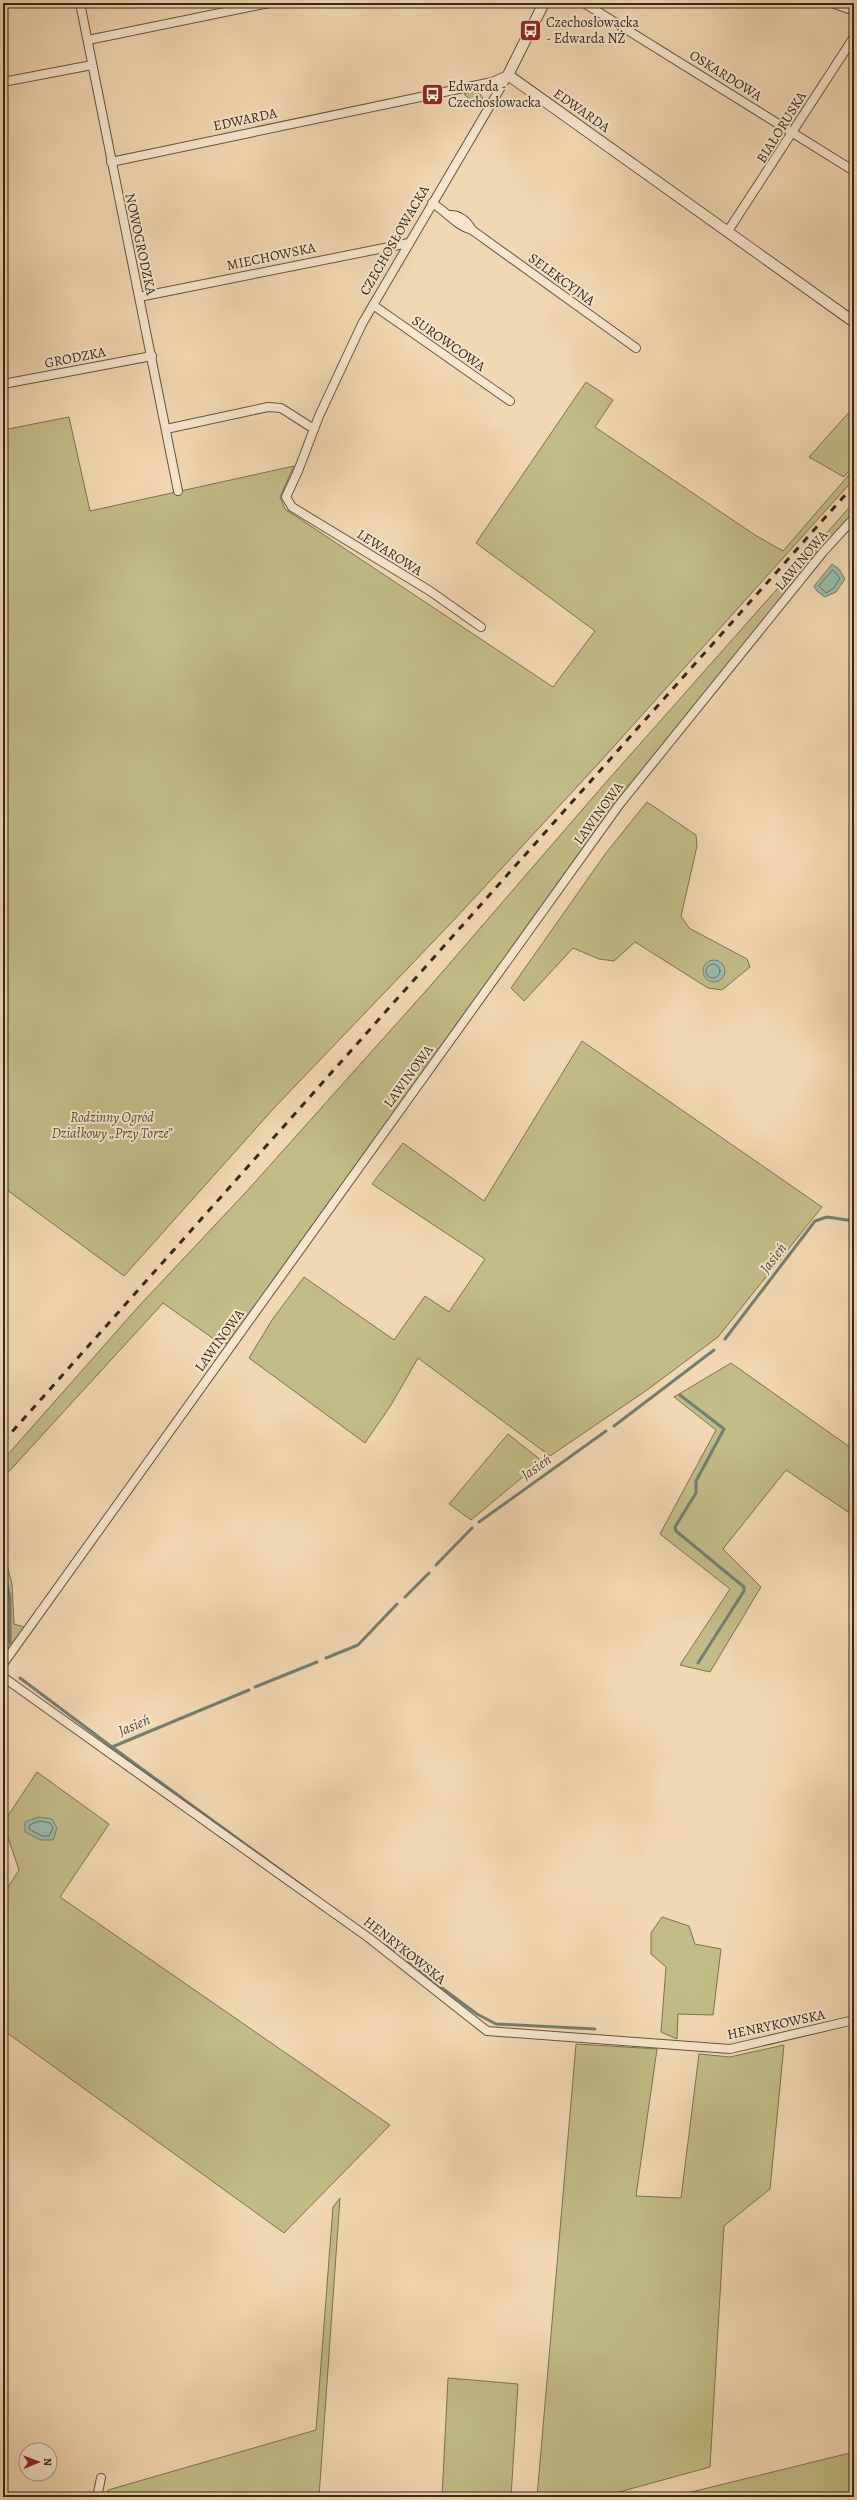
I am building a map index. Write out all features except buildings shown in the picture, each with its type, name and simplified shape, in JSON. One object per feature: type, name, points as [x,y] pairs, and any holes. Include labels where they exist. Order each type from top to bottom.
[{"type":"street","name":"NOWOGRODZKA","points":[[80,3],[178,491]]},
{"type":"street","points":[[88,40],[269,3]]},
{"type":"street","name":"CZECHOSŁOWACKA","points":[[286,500],[286,496],[298,471],[314,429],[372,305],[508,76],[544,3]]},
{"type":"street","name":"OSKARDOWA","points":[[584,3],[854,171]]},
{"type":"street","points":[[837,4],[854,11]]},
{"type":"street","name":"BIAŁORUSKA","points":[[728,231],[854,36]]},
{"type":"street","points":[[3,82],[92,65]]},
{"type":"street","name":"EDWARDA","points":[[111,162],[492,82],[508,76],[854,322]]},
{"type":"street","name":"SELEKCYJNA","points":[[432,202],[450,215],[455,222],[472,230],[636,348]]},
{"type":"street","name":"MIECHOWSKA","points":[[139,297],[409,243]]},
{"type":"street","name":"SUROWCOWA","points":[[372,305],[510,401]]},
{"type":"street","name":"GRODZKA","points":[[3,384],[152,356]]},
{"type":"street","points":[[166,429],[268,407],[281,408],[314,429]]},
{"type":"street","name":"LEWAROWA","points":[[286,500],[292,507],[430,592],[481,627]]},
{"type":"street","name":"LAWINOWA","points":[[3,1664],[619,805],[824,552],[854,518]]},
{"type":"street","name":"HENRYKOWSKA","points":[[3,1677],[369,1938],[487,2031],[730,2050],[854,2020]]},
{"type":"street","points":[[97,2497],[101,2478]]},
{"type":"green space","points":[[474,91],[481,95],[483,99],[480,109],[464,94]]},
{"type":"green space","name":"Rodzinny Ogród Działkowy „Przy Torze”","points":[[586,382],[613,400],[595,427],[755,535],[783,551],[854,469],[854,479],[599,763],[453,921],[274,1108],[124,1276],[3,1187],[3,430],[69,417],[90,511],[294,466],[280,497],[285,509],[553,687],[595,631],[476,543]]},
{"type":"green space","points":[[851,410],[854,413],[854,464],[844,477],[809,457]]},
{"type":"green space","points":[[854,502],[854,512],[828,540],[624,792],[227,1344],[218,1342],[163,1303],[3,1478],[3,1460],[139,1306],[247,1191],[432,984],[601,788]]},
{"type":"green space","points":[[647,802],[696,835],[697,846],[681,916],[689,928],[747,959],[750,967],[722,990],[708,988],[635,942],[614,961],[599,959],[573,948],[524,1001],[511,988],[606,853]]},
{"type":"green space","points":[[582,1041],[822,1207],[718,1337],[647,1390],[550,1456],[418,1358],[391,1405],[365,1443],[249,1358],[272,1320],[304,1277],[394,1340],[425,1296],[449,1312],[485,1259],[372,1184],[403,1143],[484,1201]]},
{"type":"green space","points":[[731,1363],[854,1450],[854,1516],[786,1470],[723,1549],[761,1587],[710,1672],[680,1665],[730,1589],[660,1534],[716,1430],[674,1397]]},
{"type":"green space","points":[[508,1434],[542,1461],[471,1520],[449,1504]]},
{"type":"green space","points":[[3,1550],[12,1584],[14,1624],[24,1627],[3,1657]]},
{"type":"green space","points":[[37,1772],[109,1824],[60,1897],[390,2125],[284,2233],[3,2030],[3,1895],[19,1870],[3,1823]]},
{"type":"green space","points":[[662,1917],[689,1926],[695,1944],[721,1949],[713,2015],[678,2014],[677,2039],[661,2032],[666,1967],[651,1954],[651,1933]]},
{"type":"green space","points":[[576,2044],[657,2049],[636,2196],[681,2198],[699,2054],[730,2057],[784,2045],[770,2189],[724,2226],[710,2467],[601,2497],[537,2497]]},
{"type":"green space","points":[[340,2198],[319,2497],[106,2497],[108,2490],[316,2430],[333,2207]]},
{"type":"green space","points":[[448,2378],[518,2384],[511,2497],[442,2497]]},
{"type":"green space","points":[[854,2452],[854,2497],[671,2497]]},
{"type":"water","points":[[832,564],[839,569],[845,579],[836,592],[825,597],[817,591],[814,586]]},
{"type":"water","points":[[714,960],[722,963],[725,971],[722,979],[714,982],[706,979],[703,971],[706,963]]},
{"type":"water","points":[[39,1817],[52,1819],[57,1828],[53,1840],[41,1840],[25,1832],[25,1822]]},
{"type":"waterway","name":"Jasień","points":[[725,1339],[815,1221],[827,1217],[854,1221]]},
{"type":"waterway","name":"Jasień","points":[[614,1426],[714,1350]]},
{"type":"waterway","points":[[680,1395],[724,1429],[696,1481],[696,1493],[675,1527],[676,1531],[744,1587],[744,1591],[698,1663]]},
{"type":"waterway","name":"Jasień","points":[[479,1522],[606,1431]]},
{"type":"waterway","name":"Jasień","points":[[436,1565],[472,1528]]},
{"type":"waterway","name":"Jasień","points":[[3,1565],[10,1599],[10,1643]]},
{"type":"waterway","name":"Jasień","points":[[405,1597],[429,1573]]},
{"type":"waterway","name":"Jasień","points":[[326,1658],[358,1645],[397,1604]]},
{"type":"waterway","name":"Jasień","points":[[255,1687],[317,1662]]},
{"type":"waterway","name":"Jasień","points":[[20,1678],[112,1747],[249,1690]]},
{"type":"waterway","points":[[112,1747],[312,1893]]},
{"type":"waterway","points":[[386,1946],[394,1952]]},
{"type":"waterway","points":[[407,1962],[477,2014],[496,2024],[595,2029]]},
{"type":"railway","points":[[3,1442],[854,485]]},
{"type":"place","name":"Czechosłowacka - Edwarda NŻ","points":[[530,30]]},
{"type":"place","name":"Edwarda - Czechosłowacka","points":[[433,94]]}]
